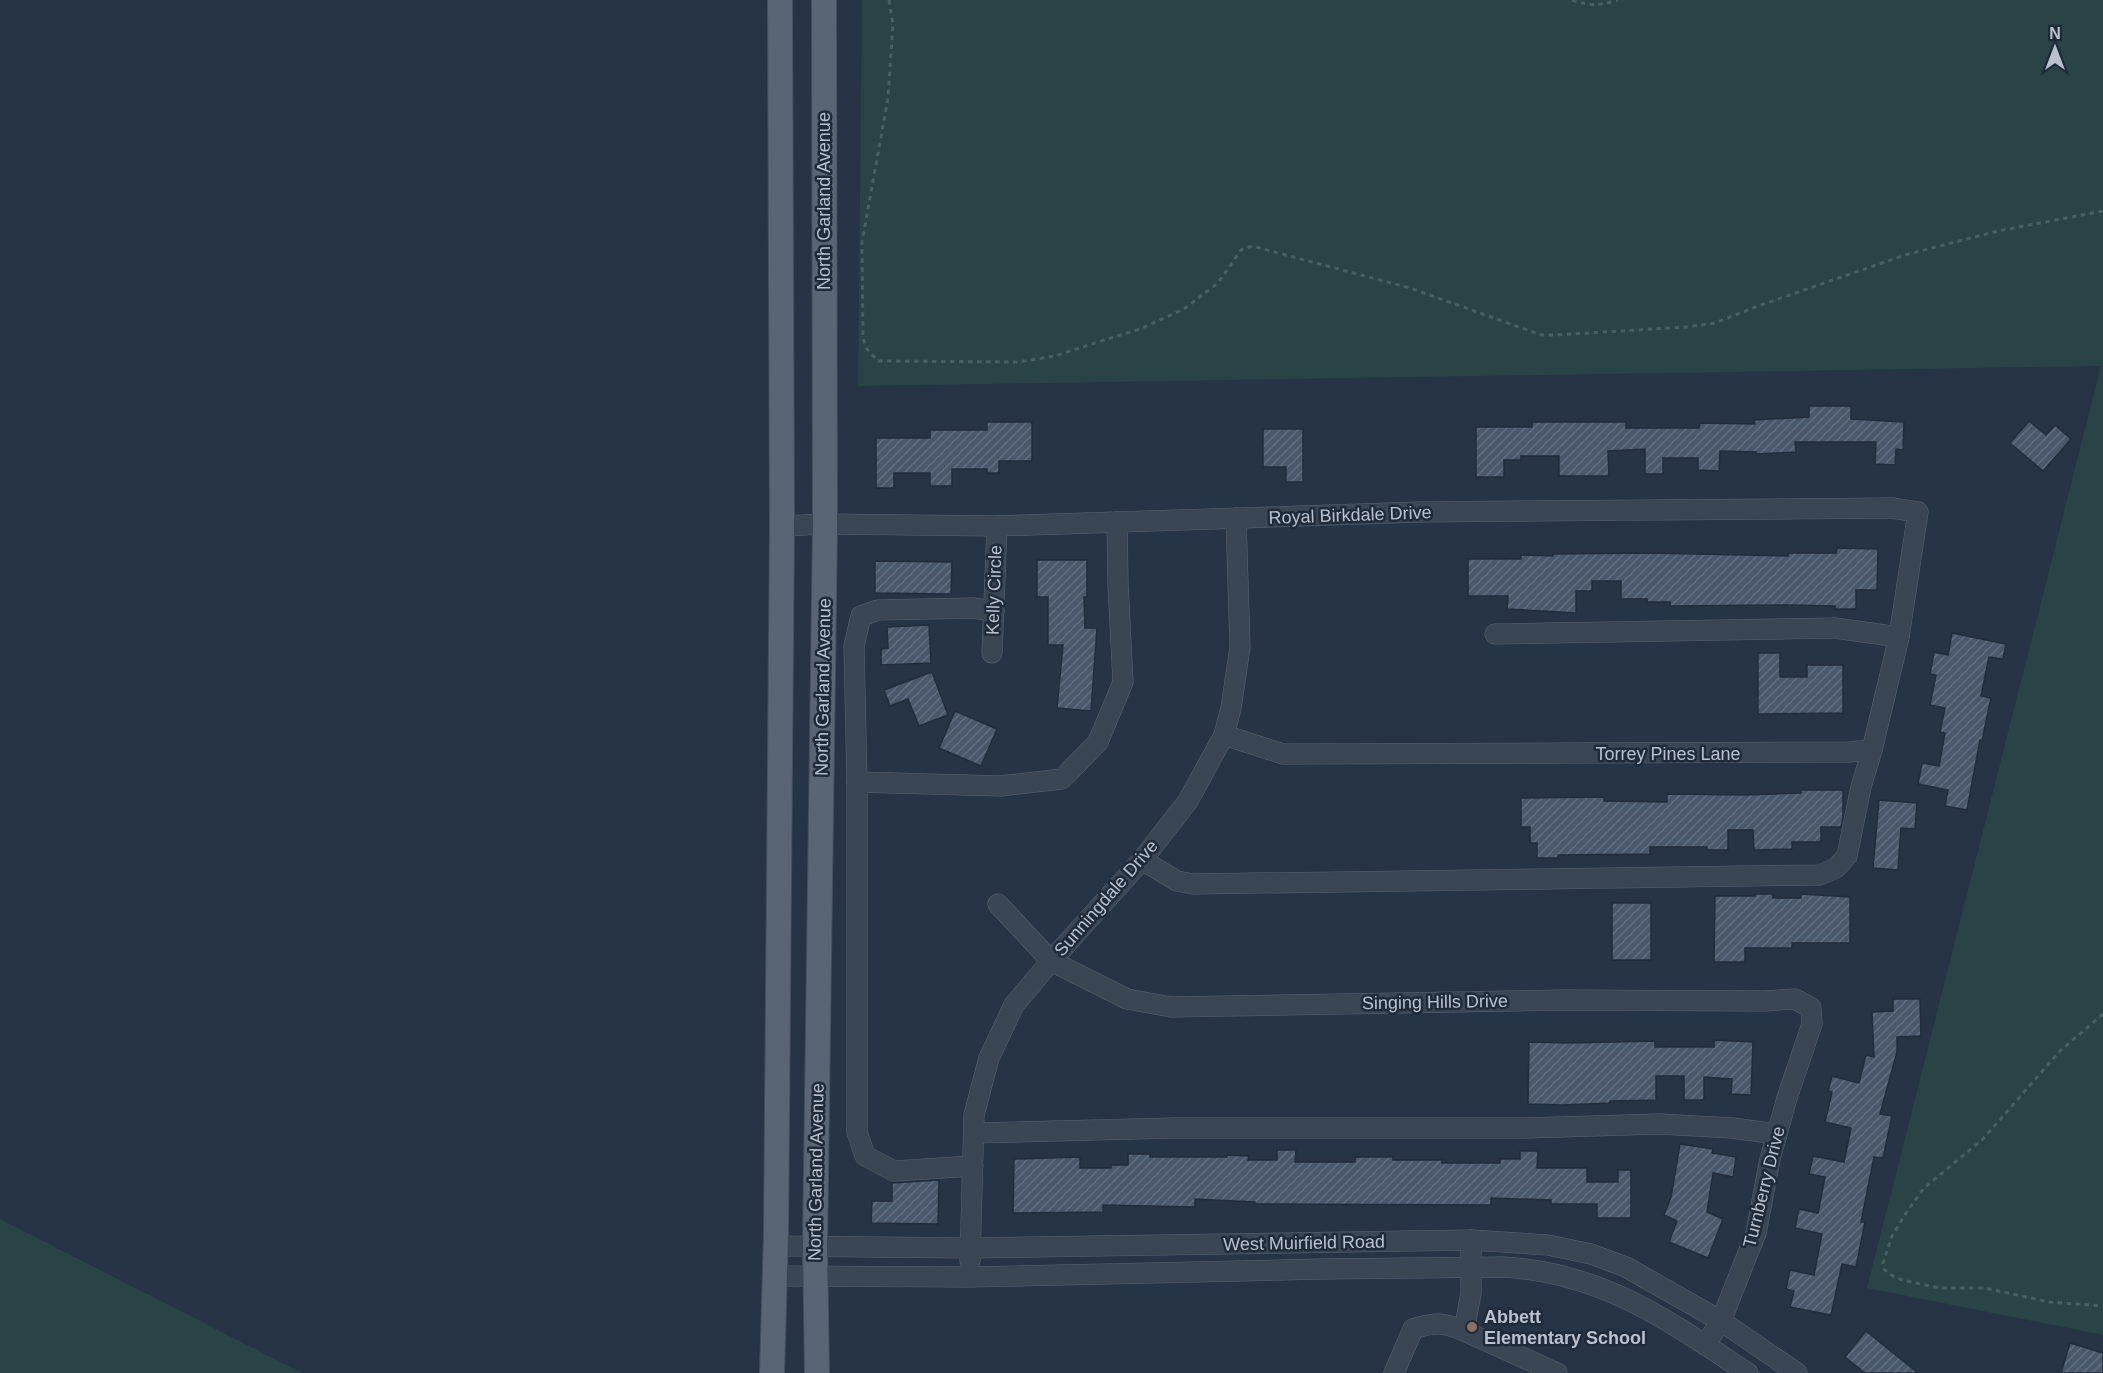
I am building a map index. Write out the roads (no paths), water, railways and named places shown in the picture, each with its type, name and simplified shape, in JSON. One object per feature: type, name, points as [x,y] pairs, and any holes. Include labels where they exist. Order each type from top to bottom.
[{"type":"main road","points":[[772,1373],[776,1246],[782,526],[780,0]]},
{"type":"main road","name":"North Garland Avenue","points":[[817,1373],[815,1247],[825,524],[824,0]]},
{"type":"street","name":"Royal Birkdale Drive","points":[[782,526],[825,524],[997,526],[1444,512],[1892,508],[1918,512],[1899,637]]},
{"type":"street","name":"Sunningdale Drive","points":[[970,1277],[974,1115],[989,1058],[1014,1005],[1050,961],[1142,860],[1188,801],[1224,735],[1231,708],[1240,647],[1236,518]]},
{"type":"street","points":[[857,783],[1000,786],[1062,779],[1098,742],[1123,682],[1117,522]]},
{"type":"street","name":"Kelly Circle","points":[[992,653],[997,526]]},
{"type":"street","points":[[973,1166],[894,1171],[865,1156],[857,1132],[857,783],[854,646],[861,616],[878,610],[973,608],[994,611]]},
{"type":"street","points":[[1142,860],[1177,880],[1193,884],[1820,875],[1836,868],[1847,856],[1861,787],[1899,637],[1835,628],[1495,634]]},
{"type":"street","name":"Torrey Pines Lane","points":[[1224,735],[1283,754],[1849,752],[1872,750]]},
{"type":"street","points":[[998,904],[1050,961]]},
{"type":"street","name":"Singing Hills Drive","points":[[1050,961],[1127,999],[1171,1007],[1563,1000],[1764,1001],[1795,999],[1811,1008],[1812,1024]]},
{"type":"street","name":"Turnberry Drive","points":[[1705,1345],[1721,1321],[1756,1233],[1777,1134],[1812,1024]]},
{"type":"street","points":[[974,1133],[1174,1128],[1526,1128],[1660,1124],[1732,1128],[1777,1134]]},
{"type":"street","points":[[1464,1331],[1471,1293],[1471,1240]]},
{"type":"street","name":"West Muirfield Road","points":[[776,1246],[970,1248],[1471,1240],[1548,1245],[1590,1254],[1626,1267],[1721,1321],[1797,1373]]},
{"type":"street","name":"West Muirfield Road","points":[[775,1276],[970,1277],[1322,1269],[1503,1267],[1532,1269],[1568,1277],[1611,1291],[1649,1310],[1748,1373]]},
{"type":"street","points":[[1394,1373],[1413,1329],[1430,1323],[1448,1324],[1557,1373]]},
{"type":"place","name":"Abbett Elementary School","points":[[1472,1327]]}]
